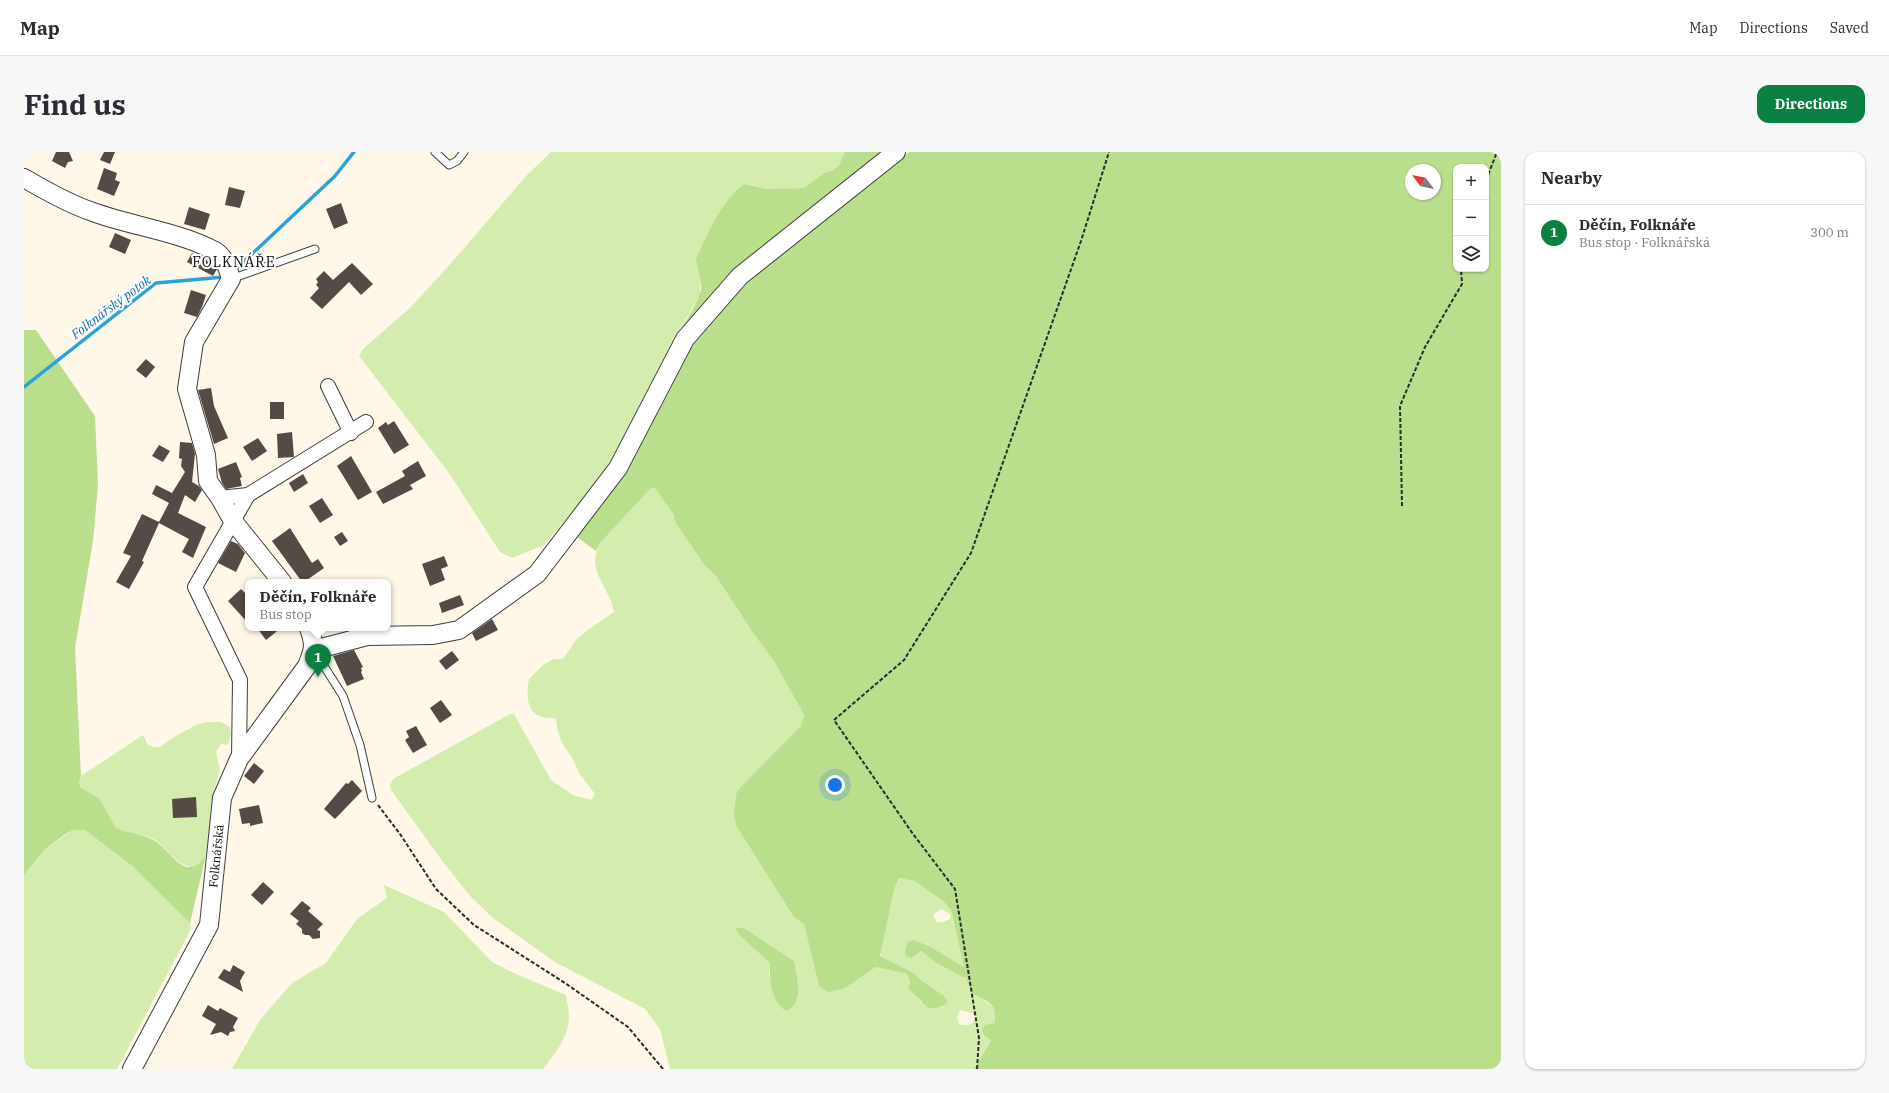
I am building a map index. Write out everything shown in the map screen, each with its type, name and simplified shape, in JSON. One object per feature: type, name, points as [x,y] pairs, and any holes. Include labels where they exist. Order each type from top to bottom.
[{"type":"street","points":[[310,631],[314,641],[314,650],[367,636],[433,635],[459,630],[537,574],[618,468],[690,333],[740,276],[896,152]]},
{"type":"street","points":[[24,178],[56,196],[92,212],[189,240],[216,252],[226,262],[231,279],[194,342],[188,389],[206,455],[208,481],[233,521],[280,579]]},
{"type":"street","points":[[328,386],[351,433]]},
{"type":"street","points":[[220,498],[248,495],[351,433],[366,422]]},
{"type":"street","points":[[239,760],[240,680],[196,587],[248,495]]},
{"type":"street","name":"Folknářská","points":[[132,1069],[209,926],[222,798],[239,760],[307,666],[314,650]]},
{"type":"lane","points":[[435,152],[449,165],[457,161],[464,152]]},
{"type":"lane","points":[[231,279],[314,249]]},
{"type":"lane","points":[[314,650],[343,696],[360,745],[372,798]]},
{"type":"path","points":[[977,1069],[979,1038],[955,889],[913,834],[834,720],[904,660],[971,553],[1081,241],[1109,152]]},
{"type":"path","points":[[1489,172],[1497,152]]},
{"type":"path","points":[[1402,506],[1400,406],[1425,347],[1462,284],[1461,272]]},
{"type":"path","points":[[372,798],[400,834],[436,889],[474,925],[565,983],[628,1027],[663,1069]]},
{"type":"green space","points":[[551,152],[845,152],[840,166],[824,173],[804,188],[766,189],[744,184],[720,212],[696,259],[696,264],[701,277],[700,295],[671,344],[637,420],[613,464],[544,545],[512,558],[500,552],[449,473],[359,356],[363,349],[411,307],[453,261],[526,176]]},
{"type":"green space","points":[[845,152],[883,152],[679,335],[671,344],[697,302],[701,290],[701,282],[696,259],[721,209],[728,200],[744,184],[766,189],[804,188],[824,173],[839,166]]},
{"type":"green space","points":[[909,152],[1501,152],[1501,1069],[974,1069],[991,1040],[985,1036],[982,1031],[984,1026],[992,1023],[994,1024],[995,1012],[993,1007],[987,1001],[971,993],[966,977],[962,977],[935,962],[921,951],[912,958],[906,956],[905,951],[908,942],[914,940],[931,947],[964,967],[951,910],[943,901],[915,881],[900,878],[895,886],[880,956],[914,973],[922,981],[943,995],[948,1002],[934,1008],[930,1008],[908,989],[910,981],[907,974],[876,967],[845,988],[829,992],[819,986],[804,924],[794,917],[736,825],[734,813],[737,791],[801,726],[804,715],[775,663],[753,633],[716,576],[705,566],[675,522],[674,515],[655,488],[651,488],[599,544],[596,551],[577,537],[625,473],[692,344],[745,282]]},
{"type":"green space","points":[[24,330],[36,330],[95,416],[98,485],[93,541],[75,648],[81,776],[79,781],[81,788],[99,798],[116,828],[155,841],[179,863],[185,866],[192,867],[206,855],[190,923],[131,865],[85,830],[73,830],[45,849],[24,875]]},
{"type":"green space","points":[[651,488],[655,488],[675,515],[675,522],[705,566],[716,576],[753,633],[775,663],[804,715],[798,731],[737,791],[794,916],[804,923],[819,986],[845,988],[876,967],[907,974],[910,981],[908,989],[917,995],[920,1002],[943,995],[922,981],[914,973],[880,956],[895,886],[901,878],[915,881],[943,901],[951,910],[964,967],[931,947],[914,940],[912,958],[921,951],[935,962],[962,977],[966,977],[971,993],[992,1006],[995,1010],[995,1021],[985,1036],[991,1039],[974,1069],[670,1069],[660,1029],[645,1009],[555,962],[493,918],[471,897],[443,862],[391,790],[390,785],[393,779],[510,714],[514,714],[551,780],[573,795],[591,800],[595,794],[579,773],[574,761],[562,743],[557,728],[556,719],[546,718],[534,713],[529,704],[528,692],[529,679],[543,665],[554,659],[564,658],[575,641],[585,632],[614,612],[612,603],[600,579],[595,563],[599,544]],"holes":[[[941,909],[950,914],[950,919],[943,922],[937,922],[933,915]],[[744,928],[794,961],[798,982],[797,1000],[769,977],[770,963],[739,935]],[[960,1010],[975,1014],[976,1018],[969,1025],[959,1024],[957,1018]]]},
{"type":"green space","points":[[221,722],[230,727],[231,732],[227,745],[221,744],[216,752],[220,770],[211,803],[209,849],[202,861],[192,867],[180,863],[155,840],[116,828],[99,798],[81,788],[79,781],[81,776],[143,735],[148,745],[160,747],[174,737],[198,724]]},
{"type":"green space","points":[[73,830],[85,830],[131,865],[190,923],[191,929],[117,1069],[24,1069],[24,875],[45,849]]},
{"type":"green space","points":[[384,885],[444,912],[492,962],[518,975],[566,995],[569,1017],[567,1031],[556,1051],[543,1069],[232,1069],[260,1020],[292,983],[326,963],[357,919],[387,898]]},
{"type":"green space","points":[[735,928],[744,928],[794,961],[798,982],[798,996],[792,1007],[786,1011],[777,1002],[774,996],[770,976],[770,963],[739,935]]},
{"type":"building","points":[[56,152],[69,152],[73,161],[68,162],[65,168],[52,161]]},
{"type":"building","points":[[104,152],[115,152],[110,164],[100,160]]},
{"type":"building","points":[[104,168],[117,173],[115,180],[120,182],[114,196],[97,189]]},
{"type":"building","points":[[229,187],[245,191],[240,208],[225,205]]},
{"type":"building","points":[[341,203],[348,223],[334,229],[326,209]]},
{"type":"building","points":[[189,207],[210,214],[205,230],[184,224]]},
{"type":"building","points":[[115,233],[131,240],[125,254],[109,247]]},
{"type":"building","points":[[192,253],[214,264],[217,269],[213,276],[187,262]]},
{"type":"building","points":[[352,263],[373,284],[361,295],[349,282],[322,309],[310,298],[319,288],[316,285],[318,282],[316,279],[324,271],[333,280]]},
{"type":"building","points":[[191,290],[206,295],[197,317],[184,313]]},
{"type":"building","points":[[146,359],[155,367],[146,378],[136,370]]},
{"type":"building","points":[[211,388],[214,406],[228,438],[214,444],[198,390]]},
{"type":"building","points":[[270,402],[284,402],[284,419],[270,419]]},
{"type":"building","points":[[394,421],[409,445],[394,454],[378,428],[386,422],[388,425]]},
{"type":"building","points":[[292,432],[294,457],[278,458],[277,434]]},
{"type":"building","points":[[258,438],[267,451],[252,461],[243,447]]},
{"type":"building","points":[[180,442],[192,443],[195,454],[192,482],[199,486],[202,490],[195,502],[185,495],[178,513],[206,527],[193,558],[182,552],[189,539],[159,523],[142,561],[144,562],[129,589],[116,582],[131,556],[123,553],[142,514],[159,522],[169,503],[152,494],[156,485],[172,493],[185,472],[181,466],[182,459],[179,458]]},
{"type":"building","points":[[159,445],[170,451],[163,462],[152,456]]},
{"type":"building","points":[[351,456],[372,492],[358,500],[337,466]]},
{"type":"building","points":[[418,461],[426,476],[410,485],[413,489],[383,504],[376,492],[405,476],[402,471]]},
{"type":"building","points":[[236,462],[242,477],[240,478],[242,486],[226,489],[222,483],[218,469]]},
{"type":"building","points":[[303,474],[308,483],[294,492],[289,483]]},
{"type":"building","points":[[322,498],[333,515],[320,523],[309,506]]},
{"type":"building","points":[[290,528],[312,563],[318,559],[324,568],[308,579],[300,579],[272,541]]},
{"type":"building","points":[[342,532],[348,541],[340,546],[334,537]]},
{"type":"building","points":[[231,541],[238,544],[245,553],[236,572],[218,563]]},
{"type":"building","points":[[444,556],[448,566],[441,569],[445,580],[430,586],[422,564]]},
{"type":"building","points":[[241,589],[245,593],[245,620],[228,601]]},
{"type":"building","points":[[460,595],[464,605],[442,613],[439,603]]},
{"type":"building","points":[[492,619],[498,630],[476,641],[472,633]]},
{"type":"building","points":[[259,631],[277,631],[266,640]]},
{"type":"building","points":[[354,650],[363,667],[361,668],[361,672],[364,679],[347,686],[333,656]]},
{"type":"building","points":[[452,651],[459,660],[446,670],[439,661]]},
{"type":"building","points":[[441,700],[452,715],[440,723],[430,708]]},
{"type":"building","points":[[416,726],[427,745],[413,753],[405,740],[409,737],[406,731]]},
{"type":"building","points":[[254,763],[264,771],[254,784],[244,776]]},
{"type":"building","points":[[352,780],[362,791],[335,819],[324,809],[346,783],[348,784]]},
{"type":"building","points":[[196,797],[197,817],[173,818],[172,799]]},
{"type":"building","points":[[259,805],[263,823],[250,826],[250,823],[242,824],[239,809]]},
{"type":"building","points":[[263,882],[274,892],[262,905],[251,895]]},
{"type":"building","points":[[302,901],[311,908],[308,911],[323,924],[317,930],[320,931],[320,938],[313,939],[309,935],[302,933],[302,929],[296,924],[299,921],[290,914]]},
{"type":"building","points":[[233,965],[245,972],[240,981],[243,992],[218,978],[224,969],[230,972]]},
{"type":"building","points":[[208,1005],[218,1011],[220,1008],[238,1018],[233,1027],[235,1031],[230,1032],[228,1036],[221,1032],[210,1035],[216,1024],[202,1016]]},
{"type":"waterway","name":"Folknářský potok","points":[[237,268],[335,176],[354,152]]},
{"type":"waterway","name":"Folknářský potok","points":[[24,387],[156,283],[224,277]]},
{"type":"place","name":"Děčín, Folknáře","points":[[318,677]]},
{"type":"district","name":"FOLKNÁŘE","points":[[234,262]]}]
